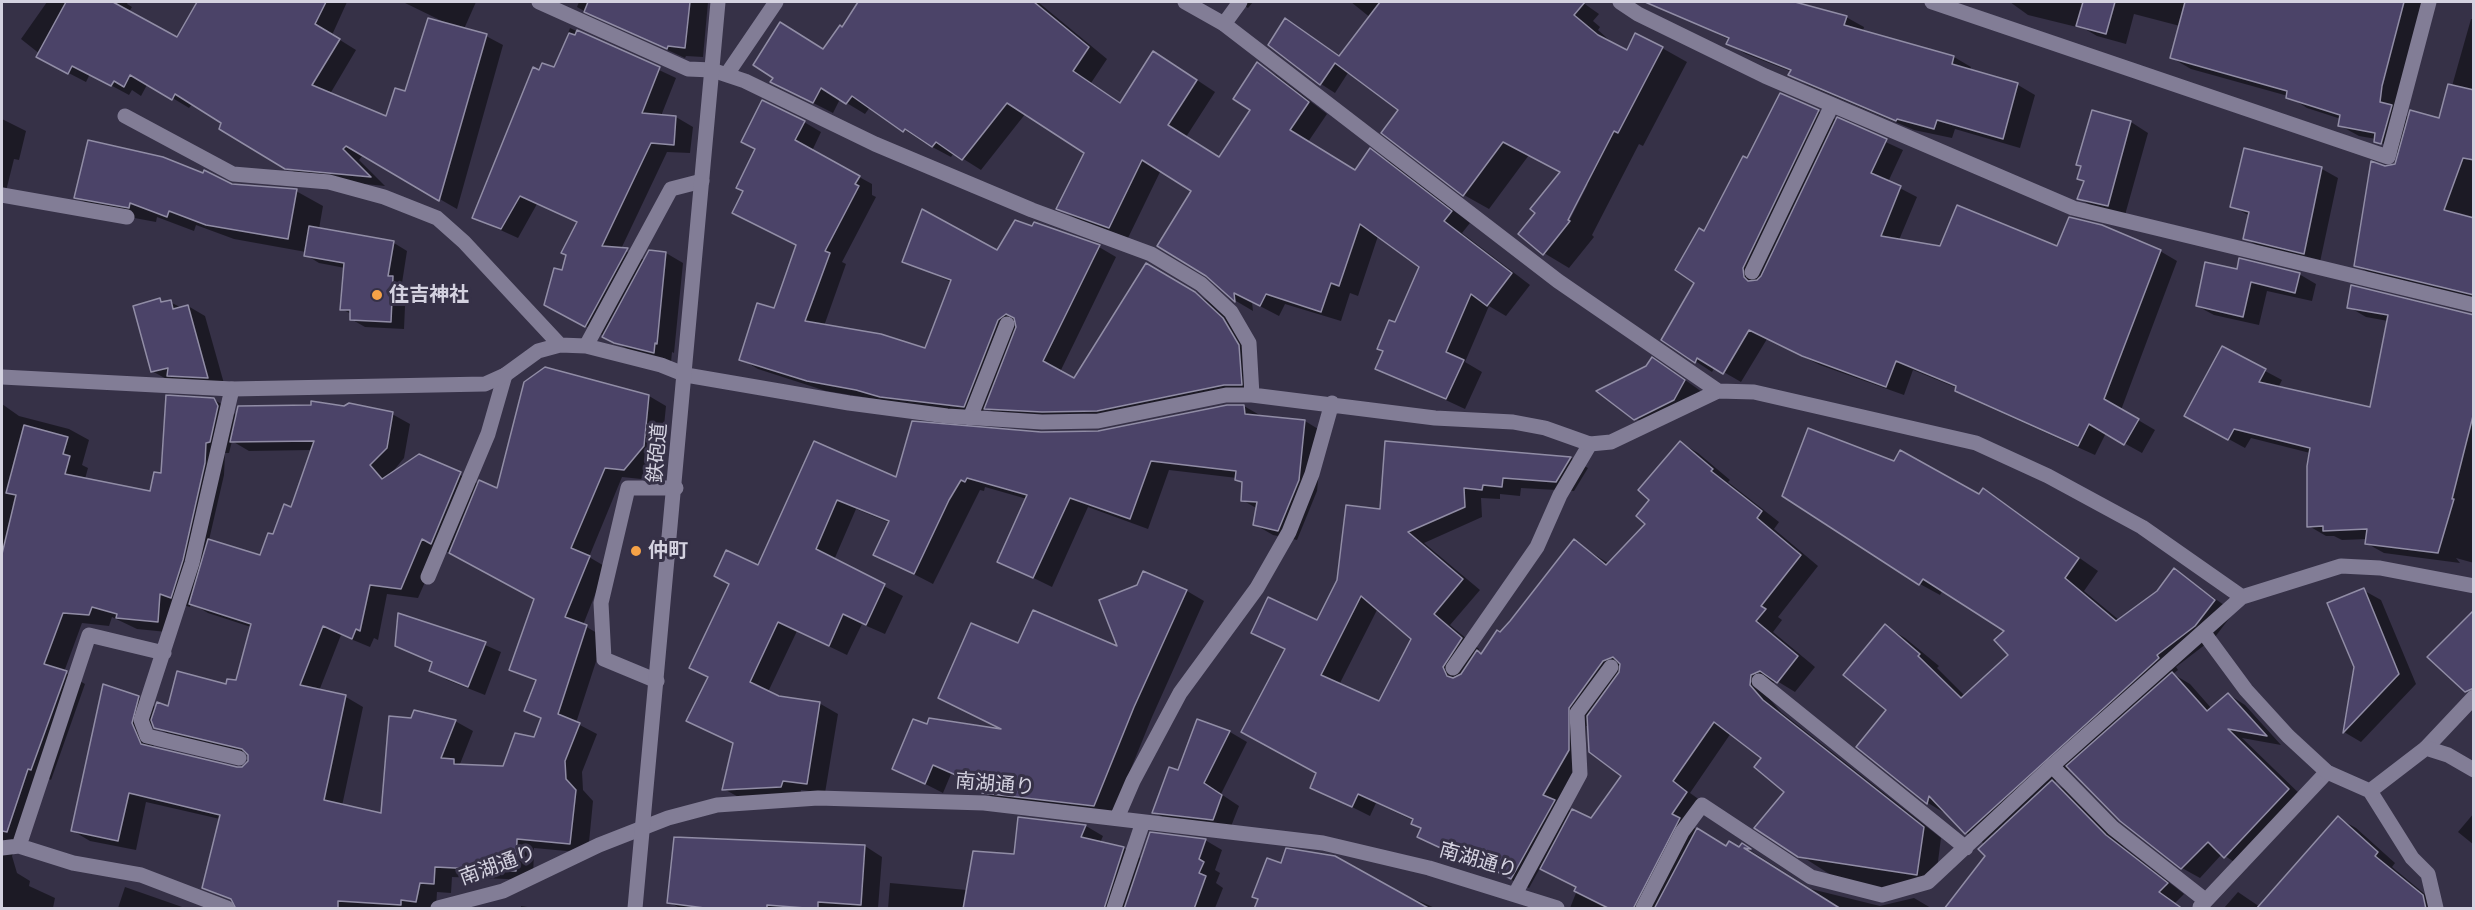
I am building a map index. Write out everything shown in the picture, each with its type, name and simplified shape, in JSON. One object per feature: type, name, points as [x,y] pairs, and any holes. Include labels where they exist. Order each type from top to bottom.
[{"type":"street","points":[[539,2],[688,69],[712,70],[727,74],[875,144],[1032,210],[1151,254],[1201,284],[1231,312],[1249,343],[1252,395]]},
{"type":"street","name":"鉄砲道","points":[[635,909],[676,488],[718,2]]},
{"type":"street","points":[[727,74],[776,2]]},
{"type":"street","points":[[1185,2],[1224,24],[1557,282],[1718,391]]},
{"type":"street","points":[[1224,24],[1240,2]]},
{"type":"street","points":[[1620,2],[1670,30],[1832,105],[2073,208],[2474,305]]},
{"type":"street","points":[[1932,2],[2388,157],[2429,2]]},
{"type":"street","points":[[1752,272],[1832,105]]},
{"type":"street","points":[[125,116],[232,174],[329,182],[384,197],[437,218],[464,242],[560,345]]},
{"type":"street","points":[[586,346],[671,189],[702,181]]},
{"type":"street","points":[[2,195],[127,217]]},
{"type":"street","points":[[970,418],[1007,324]]},
{"type":"street","points":[[2,377],[232,389],[485,384],[505,375],[538,351],[560,345],[586,346],[661,365],[686,375],[849,403],[970,418],[1042,422],[1098,421],[1226,395],[1252,395],[1435,418],[1513,422],[1545,428],[1590,444],[1611,441],[1718,391],[1754,392],[1976,443],[2048,476],[2142,527],[2242,597]]},
{"type":"street","points":[[428,577],[488,434],[505,375]]},
{"type":"street","points":[[232,389],[192,563],[141,720],[147,735],[239,758]]},
{"type":"street","points":[[1117,818],[1133,781],[1180,693],[1257,588],[1289,532],[1312,474],[1332,404]]},
{"type":"street","points":[[1453,668],[1537,547],[1560,495],[1590,444]]},
{"type":"street","points":[[657,681],[604,659],[601,603],[628,488],[676,488]]},
{"type":"street","points":[[1643,909],[1682,832],[1702,806],[1811,877],[1882,895],[1928,882],[2052,766],[2242,597],[2341,566],[2380,568],[2474,586]]},
{"type":"street","points":[[2204,633],[2246,690],[2288,736],[2328,772],[2370,791],[2412,858],[2427,874],[2436,909]]},
{"type":"street","points":[[19,846],[89,635],[164,653]]},
{"type":"street","points":[[1521,900],[1580,774],[1577,713],[1611,667]]},
{"type":"street","points":[[1759,681],[1965,848]]},
{"type":"street","points":[[2370,791],[2426,748],[2474,697]]},
{"type":"street","points":[[2426,748],[2448,755],[2474,770]]},
{"type":"street","points":[[2052,766],[2113,828],[2202,904],[2328,772]]},
{"type":"street","name":"南湖通り","points":[[440,908],[502,891],[643,827],[717,805],[818,798],[984,803],[1323,843],[1429,868],[1521,900],[1557,909]]},
{"type":"street","points":[[1114,909],[1143,822]]},
{"type":"street","points":[[2,848],[19,846],[73,862],[141,876],[227,909]]},
{"type":"building","points":[[66,2],[113,2],[177,37],[197,2],[326,2],[315,24],[340,39],[312,85],[386,116],[395,88],[405,91],[428,18],[487,34],[439,201],[346,146],[343,149],[371,177],[285,169],[219,129],[221,123],[175,94],[172,100],[130,75],[124,87],[114,81],[111,86],[72,66],[68,74],[36,57]]},
{"type":"building","points":[[588,2],[690,2],[685,48],[668,46],[667,49],[584,12]]},
{"type":"building","points":[[858,2],[1034,2],[1089,47],[1073,71],[1120,103],[1153,51],[1197,80],[1168,125],[1219,157],[1250,110],[1233,99],[1257,62],[1309,102],[1290,130],[1355,170],[1370,148],[1452,211],[1444,221],[1512,273],[1487,306],[1471,294],[1446,352],[1464,360],[1446,399],[1375,369],[1383,351],[1377,349],[1389,320],[1395,322],[1419,267],[1360,224],[1339,286],[1331,283],[1321,312],[1266,294],[1260,306],[1234,293],[1235,302],[1206,276],[1157,246],[1191,191],[1142,160],[1109,228],[1056,209],[1084,153],[1007,103],[962,160],[936,142],[932,147],[905,129],[903,132],[852,96],[846,104],[821,88],[813,103],[770,82],[773,78],[753,65],[780,22],[823,49],[840,25],[842,27]]},
{"type":"building","points":[[1380,2],[1585,2],[1574,15],[1598,35],[1627,50],[1635,33],[1663,47],[1618,133],[1614,131],[1568,220],[1570,221],[1543,255],[1518,234],[1535,213],[1530,209],[1560,172],[1503,142],[1463,196],[1381,133],[1398,110],[1335,63],[1320,85],[1268,45],[1285,18],[1339,56]]},
{"type":"building","points":[[1645,2],[1795,2],[1847,16],[1844,25],[1954,56],[1952,64],[2018,83],[2003,139],[1937,120],[1934,129],[1897,119],[1896,121],[1788,75],[1791,70],[1726,44],[1729,38]]},
{"type":"building","points":[[2083,2],[2115,2],[2106,34],[2076,26]]},
{"type":"building","points":[[2185,2],[2404,2],[2382,86],[2380,102],[2392,105],[2381,144],[2374,142],[2375,133],[2338,126],[2340,115],[2286,98],[2287,91],[2170,58]]},
{"type":"building","points":[[577,30],[660,67],[642,113],[676,116],[674,145],[651,143],[602,246],[628,248],[585,327],[544,305],[554,268],[562,270],[566,255],[561,253],[577,222],[520,196],[501,229],[472,218],[533,67],[539,70],[542,63],[554,67],[569,33],[575,35]]},
{"type":"building","points":[[2448,84],[2474,90],[2474,160],[2463,158],[2444,210],[2474,218],[2474,295],[2354,266],[2371,161],[2385,166],[2395,164],[2410,110],[2439,118]]},
{"type":"building","points":[[1780,93],[1819,110],[1743,268],[1744,277],[1748,281],[1757,280],[1761,276],[1837,117],[1887,139],[1871,173],[1901,186],[1881,236],[1940,246],[1957,205],[2057,246],[2069,217],[2102,225],[2161,250],[2104,399],[2139,419],[2124,445],[2089,424],[2078,446],[1955,391],[1956,386],[1896,361],[1886,387],[1802,356],[1749,330],[1723,374],[1697,358],[1695,363],[1661,340],[1694,283],[1675,270],[1699,228],[1704,231],[1743,156],[1747,158]]},
{"type":"building","points":[[762,100],[805,121],[795,140],[860,176],[855,184],[859,186],[825,251],[830,253],[805,321],[881,334],[925,348],[951,280],[902,262],[922,209],[997,250],[1015,220],[1032,226],[1034,222],[1100,245],[1043,361],[1074,378],[1146,263],[1195,292],[1223,318],[1239,345],[1242,385],[1224,385],[1097,411],[1042,412],[984,409],[1016,327],[1014,318],[1006,314],[998,320],[964,407],[880,397],[807,381],[739,360],[757,303],[774,308],[796,245],[732,213],[743,191],[736,188],[755,149],[741,142]]},
{"type":"building","points":[[2092,110],[2131,121],[2108,206],[2077,199],[2084,181],[2077,179],[2081,166],[2076,165]]},
{"type":"building","points":[[88,140],[163,157],[203,173],[204,170],[232,184],[297,189],[288,239],[206,225],[169,211],[167,217],[130,203],[129,208],[74,198]]},
{"type":"building","points":[[2244,148],[2322,167],[2304,254],[2243,239],[2249,212],[2230,207]]},
{"type":"building","points":[[309,226],[394,241],[388,276],[393,276],[391,322],[350,320],[350,310],[340,310],[344,263],[304,256]]},
{"type":"building","points":[[649,250],[666,252],[657,344],[655,343],[654,353],[614,343],[602,337]]},
{"type":"building","points":[[2239,258],[2300,273],[2295,293],[2251,282],[2243,317],[2196,306],[2205,262],[2237,269]]},
{"type":"building","points":[[2351,285],[2474,315],[2474,412],[2452,499],[2454,499],[2438,553],[2365,544],[2367,529],[2323,531],[2323,526],[2307,527],[2307,466],[2310,448],[2234,429],[2228,440],[2184,416],[2222,346],[2266,369],[2259,382],[2370,407],[2388,315],[2347,308]]},
{"type":"building","points":[[160,298],[161,302],[171,300],[173,309],[188,305],[208,378],[167,376],[168,368],[151,372],[133,306]]},
{"type":"building","points":[[1652,357],[1685,380],[1674,400],[1634,420],[1596,391],[1646,366]]},
{"type":"building","points":[[545,367],[649,395],[644,446],[624,470],[605,468],[571,548],[590,556],[565,617],[587,625],[558,714],[580,723],[565,761],[566,779],[576,790],[570,844],[517,839],[516,871],[435,867],[434,884],[420,883],[416,902],[401,900],[401,905],[338,901],[338,909],[236,909],[231,899],[202,888],[220,815],[129,793],[118,841],[71,831],[103,684],[139,696],[132,723],[141,744],[237,767],[242,767],[248,761],[248,755],[242,749],[154,728],[151,720],[157,702],[168,706],[177,671],[226,684],[227,679],[236,680],[251,624],[189,604],[208,539],[260,555],[268,533],[273,534],[284,504],[291,507],[314,441],[230,442],[238,406],[311,405],[311,401],[344,406],[349,403],[393,412],[387,448],[370,465],[382,479],[419,454],[461,472],[431,544],[422,539],[401,589],[370,585],[360,631],[356,629],[352,639],[323,626],[300,685],[346,695],[324,800],[381,813],[389,716],[411,718],[414,710],[456,720],[441,758],[454,759],[454,764],[503,766],[515,733],[534,737],[541,718],[524,711],[536,680],[509,670],[534,599],[449,553],[479,480],[497,488],[524,382]]},
{"type":"building","points":[[166,395],[214,398],[218,406],[210,442],[206,443],[205,463],[183,560],[171,598],[160,594],[158,622],[116,618],[117,614],[92,607],[89,615],[63,613],[44,664],[67,671],[31,770],[28,769],[7,832],[2,831],[2,554],[16,495],[6,493],[24,425],[68,437],[63,454],[70,456],[65,474],[150,491],[154,472],[161,473]]},
{"type":"building","points":[[1227,405],[1244,405],[1245,414],[1305,420],[1299,480],[1278,531],[1253,525],[1257,502],[1241,501],[1242,482],[1235,480],[1236,471],[1151,461],[1130,519],[1070,498],[1033,578],[997,562],[1027,495],[967,478],[965,482],[961,480],[949,500],[914,574],[873,555],[889,521],[837,500],[816,549],[885,584],[866,625],[843,614],[829,646],[778,622],[750,682],[779,696],[820,702],[807,784],[783,781],[781,787],[722,790],[733,743],[686,721],[708,677],[689,668],[729,584],[714,576],[726,550],[758,565],[814,441],[896,477],[912,421],[1041,432],[1098,431]]},
{"type":"building","points":[[1808,428],[1894,461],[1900,450],[1979,494],[1983,488],[2079,558],[2065,578],[2116,621],[2157,591],[2174,568],[2215,600],[2195,626],[2157,655],[2159,658],[1965,834],[1929,796],[1927,804],[1856,747],[1886,710],[1843,675],[1885,624],[1920,654],[1918,656],[1961,698],[2008,655],[1994,640],[2004,631],[1923,579],[1919,585],[1782,496]]},
{"type":"building","points":[[1385,441],[1571,457],[1556,482],[1503,478],[1502,487],[1483,485],[1482,490],[1464,488],[1465,507],[1408,532],[1463,579],[1434,614],[1462,638],[1443,667],[1447,676],[1453,678],[1461,674],[1477,650],[1481,654],[1497,630],[1500,632],[1510,621],[1574,539],[1606,565],[1645,524],[1636,516],[1649,500],[1638,490],[1680,441],[1713,469],[1711,471],[1762,511],[1757,518],[1801,555],[1761,606],[1766,609],[1756,621],[1798,656],[1777,683],[1760,671],[1751,675],[1750,685],[1763,700],[1924,827],[1917,875],[1798,857],[1754,828],[1784,792],[1754,767],[1761,758],[1714,722],[1673,781],[1687,792],[1672,814],[1680,818],[1633,909],[1610,909],[1574,891],[1576,887],[1540,869],[1572,809],[1591,818],[1621,776],[1589,752],[1587,716],[1619,672],[1620,664],[1613,657],[1603,661],[1569,708],[1569,750],[1543,795],[1555,800],[1511,879],[1478,862],[1477,865],[1417,837],[1421,828],[1411,824],[1413,819],[1358,794],[1352,807],[1310,788],[1316,773],[1241,732],[1285,649],[1251,633],[1268,597],[1317,620],[1337,580],[1346,505],[1380,509]],"holes":[[[1361,596],[1411,639],[1379,701],[1321,675]]]},
{"type":"building","points":[[1143,571],[1187,590],[1134,707],[1094,806],[982,793],[983,787],[933,765],[925,784],[892,769],[913,719],[927,724],[929,718],[1001,729],[938,698],[971,623],[1018,643],[1033,610],[1117,646],[1099,600],[1137,585]]},
{"type":"building","points":[[2364,588],[2399,674],[2343,733],[2354,667],[2327,603]]},
{"type":"building","points":[[2474,610],[2474,688],[2465,692],[2427,657]]},
{"type":"building","points":[[398,613],[486,642],[468,687],[429,671],[432,662],[395,646]]},
{"type":"building","points":[[2172,672],[2207,711],[2228,693],[2267,736],[2228,729],[2289,789],[2224,858],[2208,842],[2181,869],[2120,821],[2066,766]]},
{"type":"building","points":[[1197,719],[1230,731],[1204,783],[1222,795],[1213,820],[1152,813],[1169,767],[1178,770]]},
{"type":"building","points":[[2052,780],[2106,835],[2168,883],[2159,892],[2183,909],[1944,909],[1985,856],[1978,849]]},
{"type":"building","points":[[2338,816],[2378,852],[2375,856],[2423,895],[2426,909],[2256,909]]},
{"type":"building","points":[[1018,817],[1086,825],[1081,837],[1124,847],[1104,909],[963,909],[973,851],[1014,854]]},
{"type":"building","points":[[1697,828],[1726,846],[1729,841],[1739,847],[1742,843],[1751,849],[1744,848],[1841,909],[1654,909]]},
{"type":"building","points":[[1150,832],[1206,839],[1199,859],[1204,862],[1199,873],[1206,876],[1194,909],[1124,909]]},
{"type":"building","points":[[674,837],[865,845],[861,905],[818,902],[818,909],[767,905],[767,909],[712,909],[667,903]]},
{"type":"building","points":[[1286,848],[1335,856],[1430,909],[1254,909],[1258,899],[1252,897],[1267,858],[1281,863]]},
{"type":"place","name":"住吉神社","points":[[377,295]]},
{"type":"place","name":"仲町","points":[[636,551]]}]
